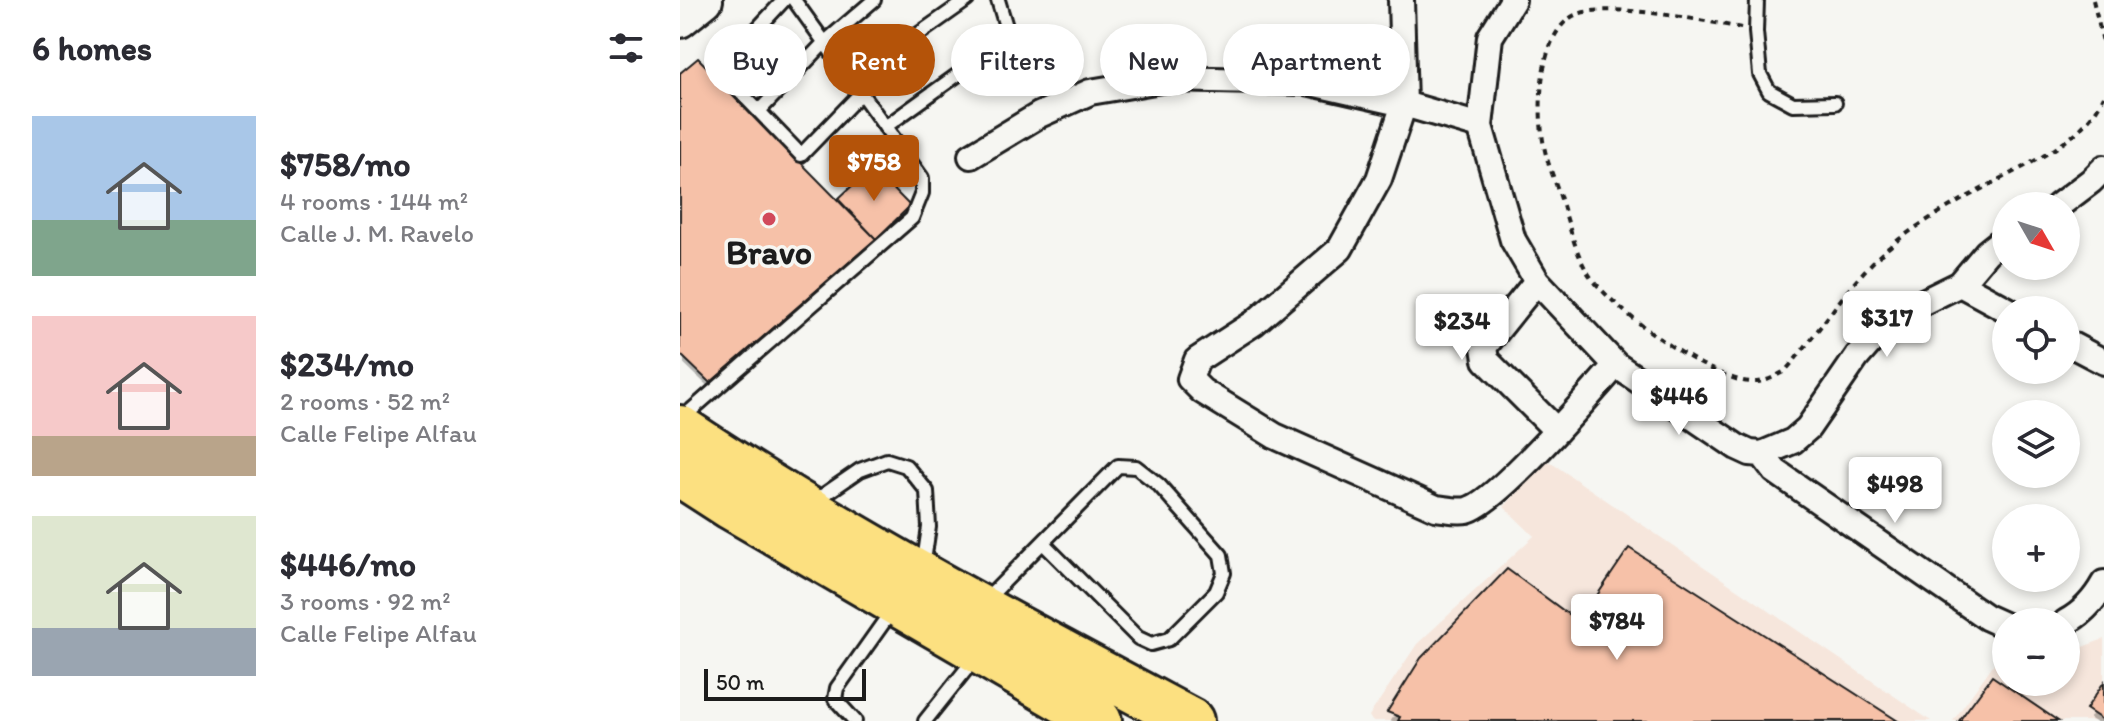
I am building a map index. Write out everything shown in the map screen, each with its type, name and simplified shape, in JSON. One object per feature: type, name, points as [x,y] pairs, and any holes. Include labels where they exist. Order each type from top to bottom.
[{"type":"highway","points":[[680,428],[806,507],[910,589],[981,651],[1075,716]]},
{"type":"highway","points":[[680,474],[731,507],[910,589],[979,607],[1191,721]]},
{"type":"main road","points":[[680,20],[705,0]]},
{"type":"street","points":[[1401,0],[1404,104],[1379,179],[1340,249],[1254,323],[1197,360],[1190,379],[1202,391],[1275,436],[1436,508],[1453,510],[1469,509],[1497,489],[1557,431],[1616,365]]},
{"type":"street","points":[[1513,0],[1490,37],[1480,126],[1513,240],[1537,281],[1616,365],[1737,447],[1762,454],[1793,441],[1808,428],[1857,357],[1878,333],[1903,312],[1960,284],[1992,248]]},
{"type":"street","points":[[971,156],[1039,115],[1090,92],[1167,79],[1307,82],[1404,104],[1480,126]]},
{"type":"street","points":[[2075,192],[2104,168]]},
{"type":"street","points":[[1537,281],[1484,347],[1486,360],[1557,431]]},
{"type":"street","points":[[1960,284],[1992,301]]},
{"type":"street","points":[[2080,349],[2104,362]]},
{"type":"street","points":[[1762,454],[1775,471],[1992,620]]},
{"type":"street","points":[[2080,614],[2095,599],[2104,583]]},
{"type":"lane","points":[[784,0],[719,70],[801,155],[858,96]]},
{"type":"lane","points":[[794,0],[823,42]]},
{"type":"lane","points":[[846,24],[874,0]]},
{"type":"lane","points":[[933,24],[967,0]]},
{"type":"lane","points":[[885,127],[999,45],[1007,30],[998,0]]},
{"type":"lane","points":[[1757,0],[1760,74],[1769,91],[1793,104],[1835,103]]},
{"type":"lane","points":[[759,111],[823,44]]},
{"type":"lane","points":[[680,420],[912,218],[922,193],[922,178],[863,96]]},
{"type":"lane","points":[[806,507],[860,470],[887,460],[906,466],[927,491],[929,527],[910,589],[837,688],[835,699],[855,721]]},
{"type":"lane","points":[[979,607],[1118,466],[1136,467],[1180,507],[1221,555],[1224,573],[1216,592],[1169,639],[1151,644],[1138,638],[1043,543]]},
{"type":"lane","points":[[925,721],[981,651]]},
{"type":"path","points":[[2093,0],[2104,46]]},
{"type":"path","points":[[1756,32],[1686,18],[1603,9],[1573,16],[1558,31],[1545,59],[1542,92],[1544,146],[1585,269],[1609,299],[1690,359],[1722,375],[1751,382],[1769,380],[1785,371],[1878,257],[1914,228],[2057,150],[2098,108],[2104,96]]},
{"type":"shaded area","points":[[1547,460],[1931,721],[1372,721],[1369,716],[1417,644],[1534,536],[1504,507]]},
{"type":"shaded area","points":[[2104,639],[2104,721],[1953,721],[1992,666],[1992,696],[2080,696],[2080,648]]},
{"type":"building","name":"Bravo","points":[[698,58],[704,64],[704,96],[735,96],[876,239],[710,383],[680,354],[680,73]]},
{"type":"building","points":[[872,167],[910,206],[876,239],[838,199]]},
{"type":"building","points":[[1629,548],[1898,721],[1398,721],[1400,717],[1387,712],[1421,658],[1507,569],[1579,622]]},
{"type":"building","points":[[1992,676],[1992,696],[2021,696],[2058,721],[1959,721]]},
{"type":"building","points":[[2104,682],[2104,721],[2086,709]]},
{"type":"place","name":"Bravo","points":[[769,219]]}]
